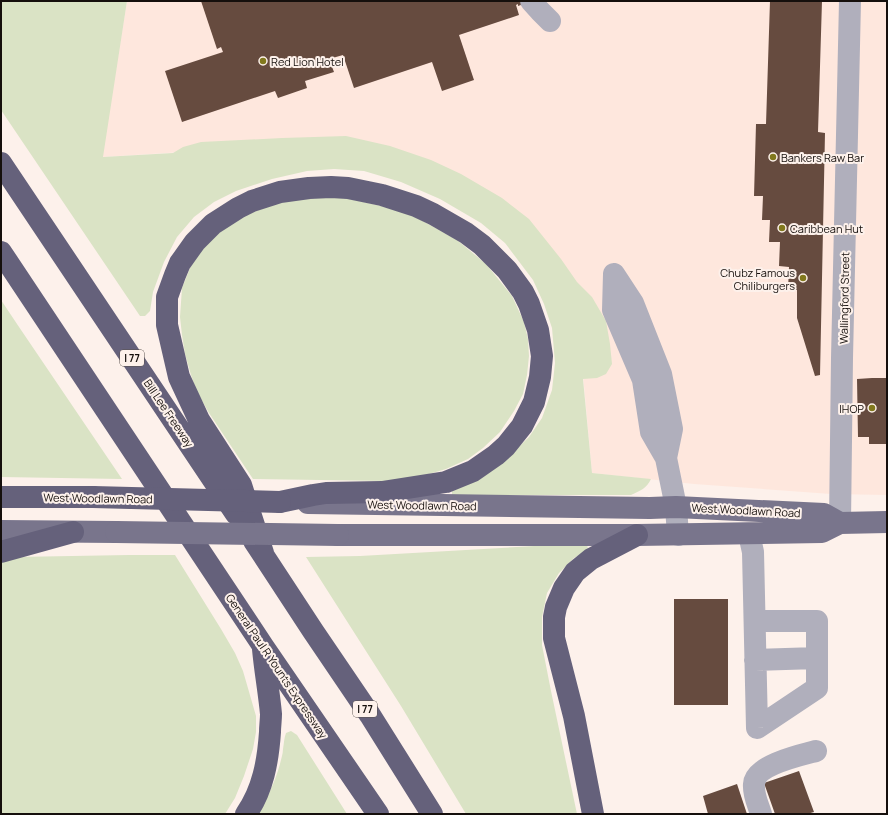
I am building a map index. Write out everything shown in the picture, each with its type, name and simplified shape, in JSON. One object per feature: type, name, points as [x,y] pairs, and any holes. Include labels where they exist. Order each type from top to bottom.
[{"type":"highway","name":"Bill Lee Freeway","points":[[1,162],[263,553],[370,715],[432,814]]},
{"type":"highway","name":"West Woodlawn Road","points":[[1,497],[93,497],[280,502],[315,499],[326,493],[382,492],[446,482],[473,471],[506,446],[522,426],[534,402],[540,377],[542,356],[538,330],[523,292],[511,275],[495,257],[466,233],[433,214],[416,206],[382,194],[348,188],[308,188],[280,192],[252,201],[213,224],[195,242],[180,264],[167,297],[167,325],[179,377],[199,420],[241,485],[263,553]]},
{"type":"highway","name":"General Paul R Younts Expressway","points":[[1,252],[262,646],[378,814]]},
{"type":"highway","points":[[1,552],[73,532]]},
{"type":"highway","points":[[594,814],[574,716],[554,638],[554,617],[556,607],[564,588],[575,572],[591,559],[637,535]]},
{"type":"highway","points":[[246,814],[252,806],[264,777],[269,746],[271,715],[262,646]]},
{"type":"main road","name":"West Woodlawn Road","points":[[315,499],[650,508],[676,507],[824,514],[840,523]]},
{"type":"main road","name":"West Woodlawn Road","points":[[1,531],[338,535],[749,534],[822,532],[840,523],[887,522]]},
{"type":"street","points":[[531,1],[550,21]]},
{"type":"street","name":"Wallingford Street","points":[[840,523],[850,1]]},
{"type":"street","points":[[666,458],[672,429],[661,374],[633,303],[614,274],[613,310],[643,380],[652,432],[666,458],[676,507],[678,534]]},
{"type":"street","points":[[749,534],[753,552],[754,621],[757,728],[817,688],[817,621],[754,621]]},
{"type":"street","points":[[755,660],[817,658]]},
{"type":"street","points":[[761,814],[754,794],[754,783],[757,775],[780,762],[816,750]]},
{"type":"shaded area","points":[[127,1],[887,1],[887,495],[831,494],[694,484],[592,473],[580,342],[523,220],[297,145],[102,157]]},
{"type":"green space","points":[[1,1],[127,1],[103,157],[173,153],[183,147],[201,142],[346,136],[390,146],[431,160],[461,174],[502,198],[529,219],[561,259],[577,282],[592,297],[606,321],[612,364],[606,374],[597,378],[583,379],[592,473],[651,479],[647,485],[640,491],[631,495],[452,495],[452,488],[506,459],[529,437],[542,418],[552,390],[555,363],[552,328],[544,304],[533,280],[505,243],[481,223],[440,199],[401,182],[364,171],[334,169],[307,171],[272,179],[236,191],[214,202],[194,217],[177,237],[164,262],[153,292],[150,311],[145,316],[140,316],[1,110]]},
{"type":"green space","points":[[341,197],[399,210],[421,220],[457,240],[486,264],[512,296],[524,322],[528,339],[529,356],[523,394],[500,432],[483,448],[468,459],[446,469],[422,476],[386,481],[253,479],[209,413],[197,392],[185,354],[182,335],[180,317],[182,288],[192,263],[213,236],[236,219],[271,205],[302,198]]},
{"type":"green space","points":[[1,300],[17,324],[122,479],[1,477]]},
{"type":"green space","points":[[587,543],[588,550],[574,558],[559,573],[547,593],[542,617],[542,645],[577,814],[466,814],[401,706],[306,557],[360,556]]},
{"type":"green space","points":[[175,555],[221,629],[235,653],[243,671],[256,716],[256,732],[253,749],[235,798],[225,814],[1,814],[1,559],[15,557]]},
{"type":"green space","points":[[291,731],[297,735],[347,814],[257,814],[276,777],[286,733]]},
{"type":"building","name":"Red Lion Hotel","points":[[201,1],[532,1],[518,6],[518,4],[516,5],[519,15],[459,35],[474,80],[442,91],[432,62],[354,88],[343,55],[329,59],[334,72],[305,81],[307,88],[278,98],[275,91],[182,122],[165,71],[223,52],[221,47],[217,49]]},
{"type":"building","points":[[770,1],[822,1],[818,132],[825,133],[820,375],[815,376],[797,318],[797,290],[788,290],[789,267],[779,266],[780,242],[769,242],[770,220],[762,220],[763,196],[754,196],[756,124],[766,124]]},
{"type":"building","name":"IHOP","points":[[887,378],[887,444],[869,444],[869,437],[858,437],[857,379]]},
{"type":"building","points":[[674,599],[728,599],[728,705],[674,705]]},
{"type":"building","points":[[799,771],[814,812],[807,814],[775,814],[764,783]]},
{"type":"building","points":[[737,784],[747,814],[708,814],[703,796]]},
{"type":"place","name":"Red Lion Hotel","points":[[263,61]]},
{"type":"place","name":"Bankers Raw Bar","points":[[773,157]]},
{"type":"place","name":"Caribbean Hut","points":[[782,228]]},
{"type":"place","name":"Chubz Famous Chiliburgers","points":[[803,278]]},
{"type":"place","name":"IHOP","points":[[872,408]]}]
